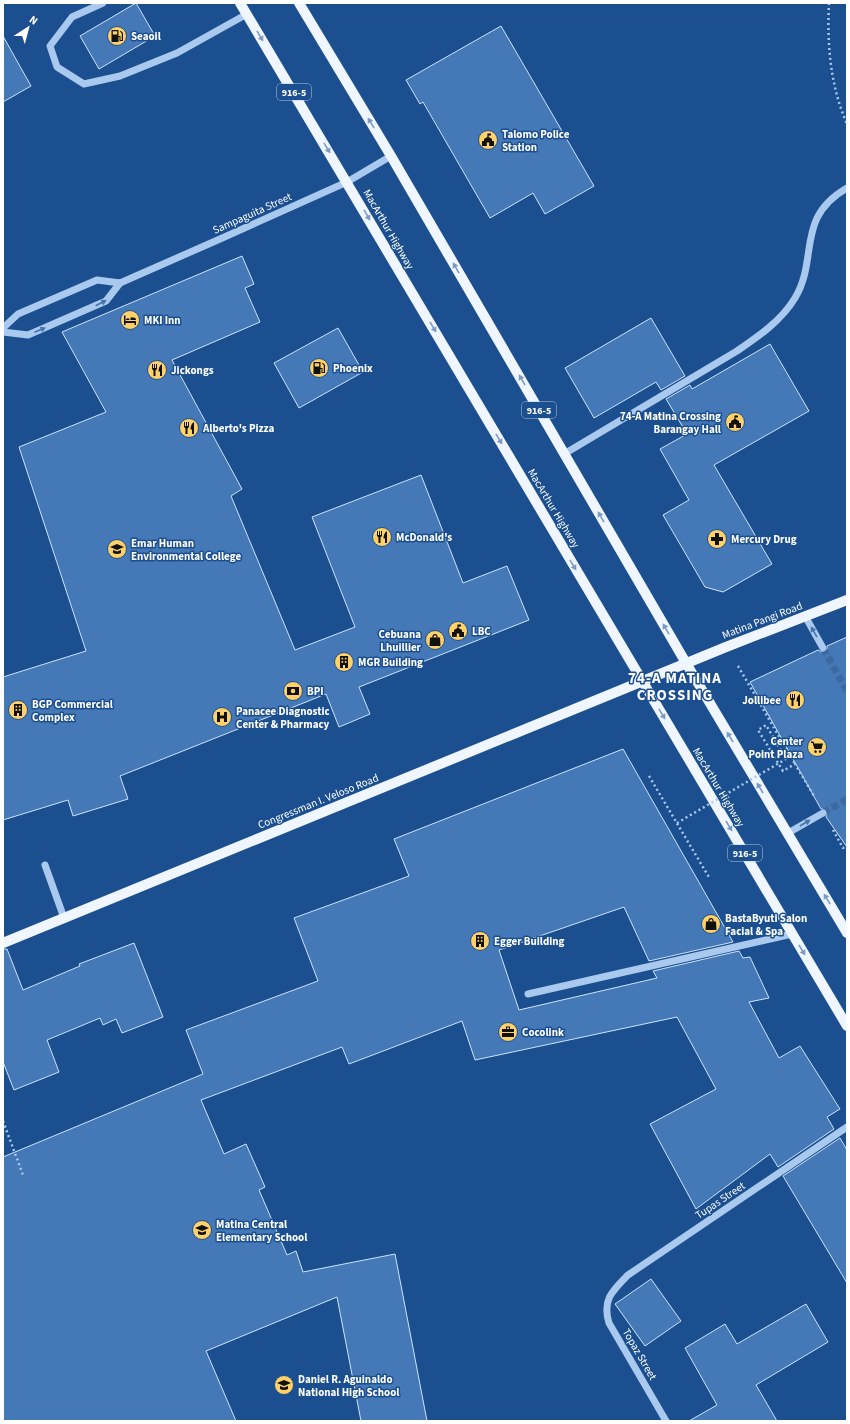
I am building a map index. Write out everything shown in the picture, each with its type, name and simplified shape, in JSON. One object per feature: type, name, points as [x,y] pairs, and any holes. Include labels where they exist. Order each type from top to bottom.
[{"type":"main road","name":"MacArthur Highway","points":[[240,3],[847,1026]]},
{"type":"main road","name":"916-5","points":[[299,3],[391,156],[686,663],[847,933]]},
{"type":"main road","name":"Matina Pangi Road","points":[[642,681],[847,600]]},
{"type":"main road","name":"Congressman I. Veloso Road","points":[[3,943],[642,681]]},
{"type":"street","points":[[103,3],[72,17],[50,46],[56,67],[84,84],[120,76],[177,53],[247,14]]},
{"type":"street","name":"Sampaguita Street","points":[[3,332],[28,335],[106,301],[120,283],[347,182],[391,156]]},
{"type":"street","points":[[564,454],[737,351],[768,329],[782,316],[796,297],[806,270],[808,245],[813,225],[821,210],[838,193],[847,188]]},
{"type":"street","points":[[3,328],[18,314],[96,280],[120,283]]},
{"type":"street","points":[[805,616],[823,648]]},
{"type":"street","points":[[788,833],[823,813]]},
{"type":"street","points":[[45,865],[64,918]]},
{"type":"street","points":[[528,994],[792,934]]},
{"type":"street","name":"Tupas Street","points":[[610,1296],[628,1275],[847,1127]]},
{"type":"street","name":"Topaz Street","points":[[610,1296],[606,1309],[609,1323],[666,1421]]},
{"type":"path","points":[[829,3],[828,37],[831,73],[847,124]]},
{"type":"path","points":[[726,647],[795,764]]},
{"type":"path","points":[[677,823],[786,759],[766,725],[758,730],[774,756]]},
{"type":"path","points":[[649,776],[710,879]]},
{"type":"path","points":[[3,1121],[23,1175]]},
{"type":"building","name":"Seaoil","points":[[136,3],[155,36],[99,69],[80,36]]},
{"type":"building","points":[[501,26],[594,186],[545,214],[533,193],[490,218],[423,102],[420,104],[406,80]]},
{"type":"building","points":[[3,36],[31,86],[3,102]]},
{"type":"building","points":[[242,256],[254,284],[245,288],[260,322],[172,360],[242,489],[231,496],[295,650],[355,627],[312,517],[421,475],[463,583],[507,566],[529,620],[359,687],[370,714],[339,727],[326,694],[120,776],[128,799],[73,816],[68,800],[3,820],[3,677],[86,651],[19,447],[106,412],[62,332]]},
{"type":"building","points":[[651,318],[685,376],[661,390],[656,382],[594,418],[565,368]]},
{"type":"building","name":"Phoenix","points":[[338,328],[363,372],[299,408],[274,363]]},
{"type":"building","points":[[770,344],[809,411],[714,465],[772,564],[723,592],[705,587],[663,515],[689,500],[660,449],[687,434],[666,399],[690,385],[692,389]]},
{"type":"building","name":"Center Point Plaza","points":[[847,637],[847,847],[826,817],[827,810],[821,809],[750,682],[818,650],[825,652],[827,650],[827,646]]},
{"type":"building","points":[[623,749],[733,942],[649,961],[624,907],[499,950],[519,1010],[657,978],[653,971],[739,951],[743,958],[750,957],[769,998],[749,1002],[779,1058],[800,1046],[840,1109],[827,1117],[834,1129],[778,1167],[770,1154],[696,1209],[650,1124],[716,1089],[677,1017],[475,1060],[462,1021],[349,1064],[342,1047],[201,1100],[224,1154],[246,1144],[265,1187],[259,1190],[287,1255],[296,1251],[303,1272],[395,1254],[427,1421],[361,1421],[337,1297],[206,1351],[236,1421],[3,1421],[3,1157],[203,1074],[186,1030],[318,981],[294,918],[409,876],[394,839]]},
{"type":"building","points":[[134,943],[163,1017],[122,1033],[116,1019],[103,1025],[100,1018],[47,1040],[59,1072],[14,1090],[3,1062],[3,949],[7,949],[23,990],[80,966],[79,964]]},
{"type":"building","points":[[840,1138],[847,1150],[847,1283],[783,1176]]},
{"type":"building","points":[[651,1279],[681,1321],[645,1346],[615,1304]]},
{"type":"building","points":[[806,1304],[828,1342],[756,1385],[777,1421],[689,1421],[717,1405],[685,1348],[725,1324],[737,1344]]},
{"type":"tunnel","points":[[823,648],[847,691]]},
{"type":"tunnel","points":[[823,813],[847,799]]},
{"type":"place","name":"Seaoil","points":[[117,36]]},
{"type":"place","name":"Talomo Police Station","points":[[488,140]]},
{"type":"place","name":"MKI Inn","points":[[130,320]]},
{"type":"place","name":"Phoenix","points":[[319,368]]},
{"type":"place","name":"Jickongs","points":[[157,370]]},
{"type":"place","name":"74-A Matina Crossing Barangay Hall","points":[[735,422]]},
{"type":"place","name":"Alberto's Pizza","points":[[189,428]]},
{"type":"place","name":"McDonald's","points":[[382,537]]},
{"type":"place","name":"Mercury Drug","points":[[717,539]]},
{"type":"place","name":"Emar Human Environmental College","points":[[117,549]]},
{"type":"place","name":"LBC","points":[[458,631]]},
{"type":"place","name":"Cebuana Lhuillier","points":[[435,640]]},
{"type":"place","name":"MGR Building","points":[[344,662]]},
{"type":"place","name":"BPI","points":[[293,691]]},
{"type":"place","name":"Jollibee","points":[[795,700]]},
{"type":"place","name":"BGP Commercial Complex","points":[[18,710]]},
{"type":"place","name":"Panacee Diagnostic Center & Pharmacy","points":[[222,717]]},
{"type":"place","name":"Center Point Plaza","points":[[817,747]]},
{"type":"place","name":"BastaByuti Salon Facial & Spa","points":[[711,924]]},
{"type":"place","name":"Egger Building","points":[[480,941]]},
{"type":"place","name":"Cocolink","points":[[508,1032]]},
{"type":"place","name":"Matina Central Elementary School","points":[[202,1230]]},
{"type":"place","name":"Daniel R. Aguinaldo National High School","points":[[284,1385]]},
{"type":"district","name":"74-A MATINA CROSSING","points":[[675,686]]}]
